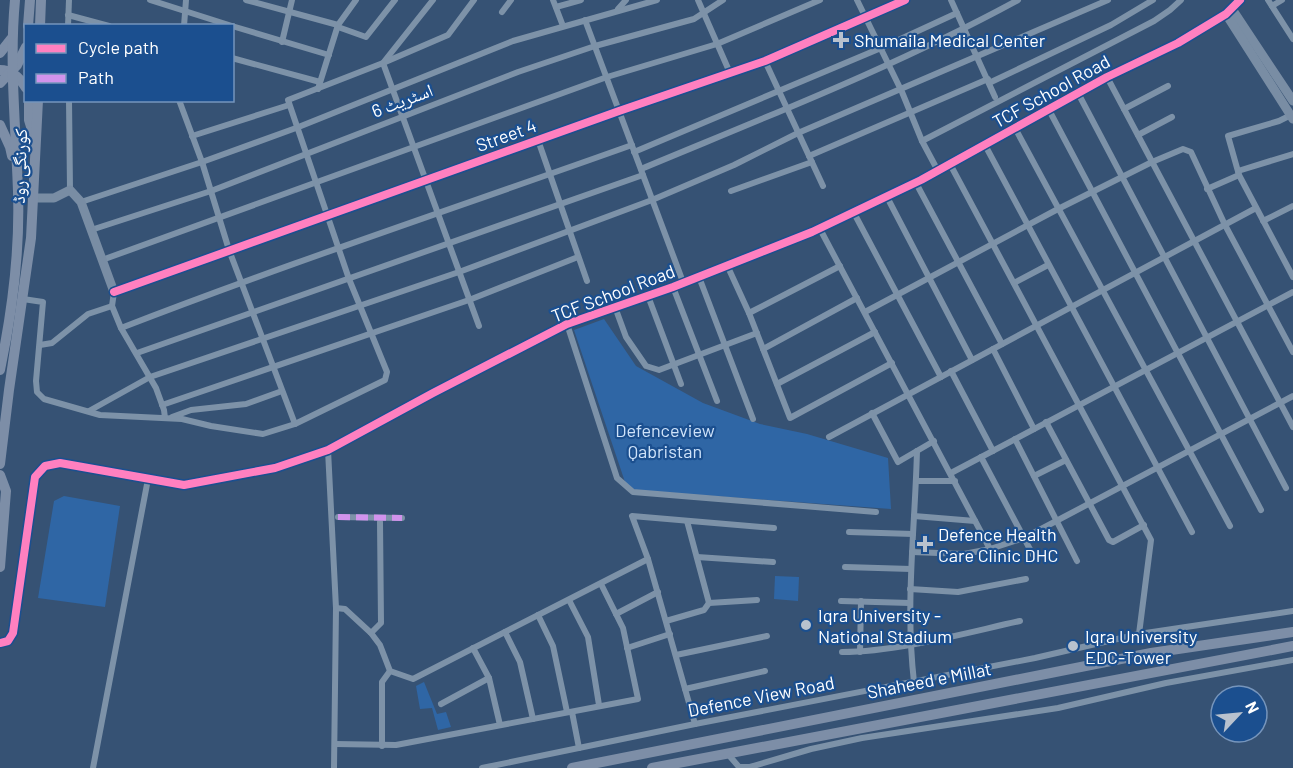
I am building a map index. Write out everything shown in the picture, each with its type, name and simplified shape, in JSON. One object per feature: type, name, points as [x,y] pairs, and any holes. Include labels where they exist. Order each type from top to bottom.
[{"type":"main road","name":"کورنگی روڈ","points":[[0,370],[12,298],[18,195],[11,39],[15,0]]},
{"type":"main road","points":[[28,24],[30,0]]},
{"type":"main road","points":[[40,24],[41,0]]},
{"type":"main road","points":[[0,53],[11,39]]},
{"type":"main road","points":[[0,80],[12,72],[24,52]]},
{"type":"main road","points":[[0,70],[12,72],[24,85]]},
{"type":"main road","points":[[29,102],[29,120],[36,141]]},
{"type":"main road","name":"کورنگی روڈ","points":[[0,464],[31,238],[38,102]]},
{"type":"main road","points":[[0,125],[10,147],[18,195]]},
{"type":"main road","points":[[0,476],[6,491],[0,567]]},
{"type":"main road","name":"Shaheed e Millat","points":[[572,768],[1151,653],[1293,632]]},
{"type":"main road","name":"Shaheed e Millat","points":[[652,768],[1293,646]]},
{"type":"street","points":[[68,24],[69,0]]},
{"type":"street","points":[[150,0],[226,24]]},
{"type":"street","points":[[184,24],[186,0]]},
{"type":"street","points":[[246,0],[338,26],[366,37],[395,0]]},
{"type":"street","points":[[282,42],[292,0]]},
{"type":"street","points":[[319,85],[338,26],[356,0]]},
{"type":"street","points":[[383,63],[433,0]]},
{"type":"street","points":[[23,299],[43,302],[36,381],[39,396],[53,403],[110,416],[182,419],[247,433],[263,434],[331,409],[387,378],[387,372],[349,279],[288,100],[319,85],[383,63],[448,34],[474,0]]},
{"type":"street","points":[[502,12],[511,0]]},
{"type":"street","points":[[553,0],[563,26]]},
{"type":"street","points":[[556,7],[581,0]]},
{"type":"street","points":[[618,10],[626,0]]},
{"type":"street","points":[[81,202],[296,128],[513,41],[657,0]]},
{"type":"street","points":[[698,0],[730,73]]},
{"type":"street","name":"اسٹریٹ 6","points":[[92,230],[211,191],[518,72],[595,46],[694,19],[723,0]]},
{"type":"street","points":[[102,260],[607,77],[717,44],[820,0]]},
{"type":"street","points":[[857,0],[901,89],[935,167]]},
{"type":"street","name":"Street 4","points":[[114,291],[765,61],[905,0]]},
{"type":"street","points":[[951,0],[989,81],[994,97]]},
{"type":"street","points":[[137,353],[560,204],[642,172],[889,64],[964,29],[1018,0]]},
{"type":"street","points":[[89,411],[150,377],[360,307],[570,232],[652,200],[977,55],[1108,0]]},
{"type":"street","points":[[731,191],[811,159],[910,113],[989,81],[1111,26],[1153,0]]},
{"type":"street","points":[[922,141],[1154,21],[1182,0]]},
{"type":"street","name":"TCF School Road","points":[[0,643],[8,641],[13,633],[34,477],[39,471],[52,464],[60,463],[184,485],[275,468],[328,450],[567,324],[673,287],[682,280],[699,277],[820,229],[916,183],[935,167],[950,164],[1107,77],[1178,43],[1229,11],[1240,0]]},
{"type":"street","points":[[1282,0],[1270,3],[1290,28],[1293,39]]},
{"type":"street","points":[[1229,11],[1289,97],[1292,117],[1228,136],[1238,173],[1263,221],[1290,265],[1293,277]]},
{"type":"street","points":[[121,328],[240,282],[550,174],[633,149],[881,48],[957,13]]},
{"type":"street","points":[[68,15],[102,24]]},
{"type":"street","points":[[585,20],[682,280]]},
{"type":"street","points":[[234,27],[329,55]]},
{"type":"street","points":[[234,59],[319,85]]},
{"type":"street","points":[[765,61],[823,186]]},
{"type":"street","points":[[383,63],[479,326]]},
{"type":"street","points":[[1107,77],[1293,427]]},
{"type":"street","points":[[1124,109],[1168,86]]},
{"type":"street","points":[[1078,93],[1286,488]]},
{"type":"street","points":[[69,102],[70,189],[81,202],[92,230],[114,291],[112,306],[121,328],[150,377],[167,418]]},
{"type":"street","points":[[180,102],[202,162],[228,250],[295,424]]},
{"type":"street","points":[[192,136],[289,105]]},
{"type":"street","points":[[1048,110],[1261,510]]},
{"type":"street","points":[[1138,135],[1172,117]]},
{"type":"street","points":[[1015,128],[1230,526]]},
{"type":"street","points":[[538,140],[587,281]]},
{"type":"street","points":[[984,145],[1192,532]]},
{"type":"street","points":[[865,312],[1058,209],[1152,162],[1187,149],[1191,152],[1225,225],[1293,352]]},
{"type":"street","points":[[1207,189],[1238,173],[1293,154]]},
{"type":"street","points":[[950,164],[1151,540],[1140,634]]},
{"type":"street","points":[[916,183],[1002,344]]},
{"type":"street","points":[[34,198],[54,198],[70,189]]},
{"type":"street","points":[[887,197],[972,360]]},
{"type":"street","points":[[1263,221],[1293,206]]},
{"type":"street","points":[[829,437],[1256,208]]},
{"type":"street","points":[[854,213],[941,377]]},
{"type":"street","points":[[820,229],[990,549]]},
{"type":"street","points":[[162,405],[469,300],[578,256]]},
{"type":"street","points":[[727,265],[749,313],[790,418],[892,363]]},
{"type":"street","points":[[1014,283],[1048,265]]},
{"type":"street","points":[[749,313],[840,266]]},
{"type":"street","points":[[699,277],[753,419]]},
{"type":"street","points":[[673,287],[717,401]]},
{"type":"street","points":[[951,473],[1293,292]]},
{"type":"street","points":[[648,296],[681,384]]},
{"type":"street","points":[[763,349],[857,298]]},
{"type":"street","points":[[39,345],[52,343],[88,314],[112,306]]},
{"type":"street","points":[[615,307],[626,337],[646,366],[659,370],[757,333]]},
{"type":"street","points":[[567,324],[617,478],[633,492],[876,512]]},
{"type":"street","points":[[777,384],[875,332]]},
{"type":"street","points":[[993,349],[1034,429]]},
{"type":"street","points":[[951,371],[993,451]]},
{"type":"street","points":[[167,418],[191,410],[246,404],[282,391]]},
{"type":"street","points":[[912,552],[964,554],[990,549],[1024,538],[1293,396]]},
{"type":"street","points":[[872,413],[898,462],[934,441]]},
{"type":"street","points":[[1047,422],[1111,542],[1144,525]]},
{"type":"street","points":[[1015,439],[1077,561]]},
{"type":"street","points":[[328,450],[336,608],[334,768]]},
{"type":"street","points":[[914,682],[909,603],[917,451]]},
{"type":"street","points":[[981,457],[1033,555]]},
{"type":"street","points":[[1034,476],[1066,460]]},
{"type":"street","points":[[93,768],[148,479]]},
{"type":"street","points":[[916,480],[955,481]]},
{"type":"street","points":[[695,724],[658,592],[632,516],[774,528]]},
{"type":"street","points":[[914,516],[975,521]]},
{"type":"street","points":[[338,517],[402,518]]},
{"type":"street","points":[[687,521],[710,603]]},
{"type":"street","points":[[371,633],[381,623],[380,522]]},
{"type":"street","points":[[849,532],[913,534]]},
{"type":"street","points":[[697,557],[773,562]]},
{"type":"street","points":[[336,608],[345,609],[371,633],[380,645],[390,671],[413,679],[648,559]]},
{"type":"street","points":[[845,567],[911,569]]},
{"type":"street","points":[[910,589],[958,592],[1026,579]]},
{"type":"street","points":[[335,744],[396,746],[638,699],[623,628],[601,584]]},
{"type":"street","points":[[616,614],[658,592]]},
{"type":"street","points":[[569,600],[588,637],[599,705]]},
{"type":"street","points":[[666,621],[704,610],[710,603],[757,600]]},
{"type":"street","points":[[841,601],[909,603]]},
{"type":"street","points":[[860,652],[861,601]]},
{"type":"street","name":"Defence View Road","points":[[482,768],[1035,658],[1140,634],[1293,610]]},
{"type":"street","points":[[538,615],[553,646],[579,748]]},
{"type":"street","points":[[842,652],[860,652],[910,644],[1020,621]]},
{"type":"street","points":[[505,632],[520,662],[532,719]]},
{"type":"street","points":[[627,648],[670,634]]},
{"type":"street","points":[[676,655],[767,636]]},
{"type":"street","points":[[473,648],[489,678],[500,725]]},
{"type":"street","points":[[727,753],[739,767],[750,767],[811,748],[1058,708],[1166,683],[1293,660]]},
{"type":"street","points":[[382,746],[382,682],[390,671]]},
{"type":"street","points":[[685,689],[765,671]]},
{"type":"street","points":[[441,704],[489,678]]},
{"type":"green space","name":"Defenceview Qabristan","points":[[604,319],[636,366],[703,403],[760,424],[807,434],[888,458],[891,509],[633,490],[626,485],[574,330]]},
{"type":"green space","points":[[64,496],[120,506],[105,607],[38,598],[54,501]]},
{"type":"green space","points":[[775,576],[799,577],[798,601],[774,599]]},
{"type":"green space","points":[[424,682],[437,714],[446,712],[451,727],[438,730],[432,708],[420,709],[416,686]]},
{"type":"marked path","points":[[338,517],[402,518]]},
{"type":"cycle path","points":[[114,292],[765,61],[905,0]]},
{"type":"cycle path","points":[[0,643],[8,641],[13,633],[35,477],[45,466],[60,463],[184,485],[275,468],[328,450],[567,324],[673,287],[812,232],[921,180],[1107,77],[1178,43],[1226,14],[1240,0]]},
{"type":"place","name":"Shumaila Medical Center","points":[[841,40]]},
{"type":"place","name":"Defence Health Care Clinic DHC","points":[[925,544]]},
{"type":"place","name":"Iqra University - National Stadium","points":[[806,625]]},
{"type":"place","name":"Iqra University EDC-Tower","points":[[1073,646]]}]
